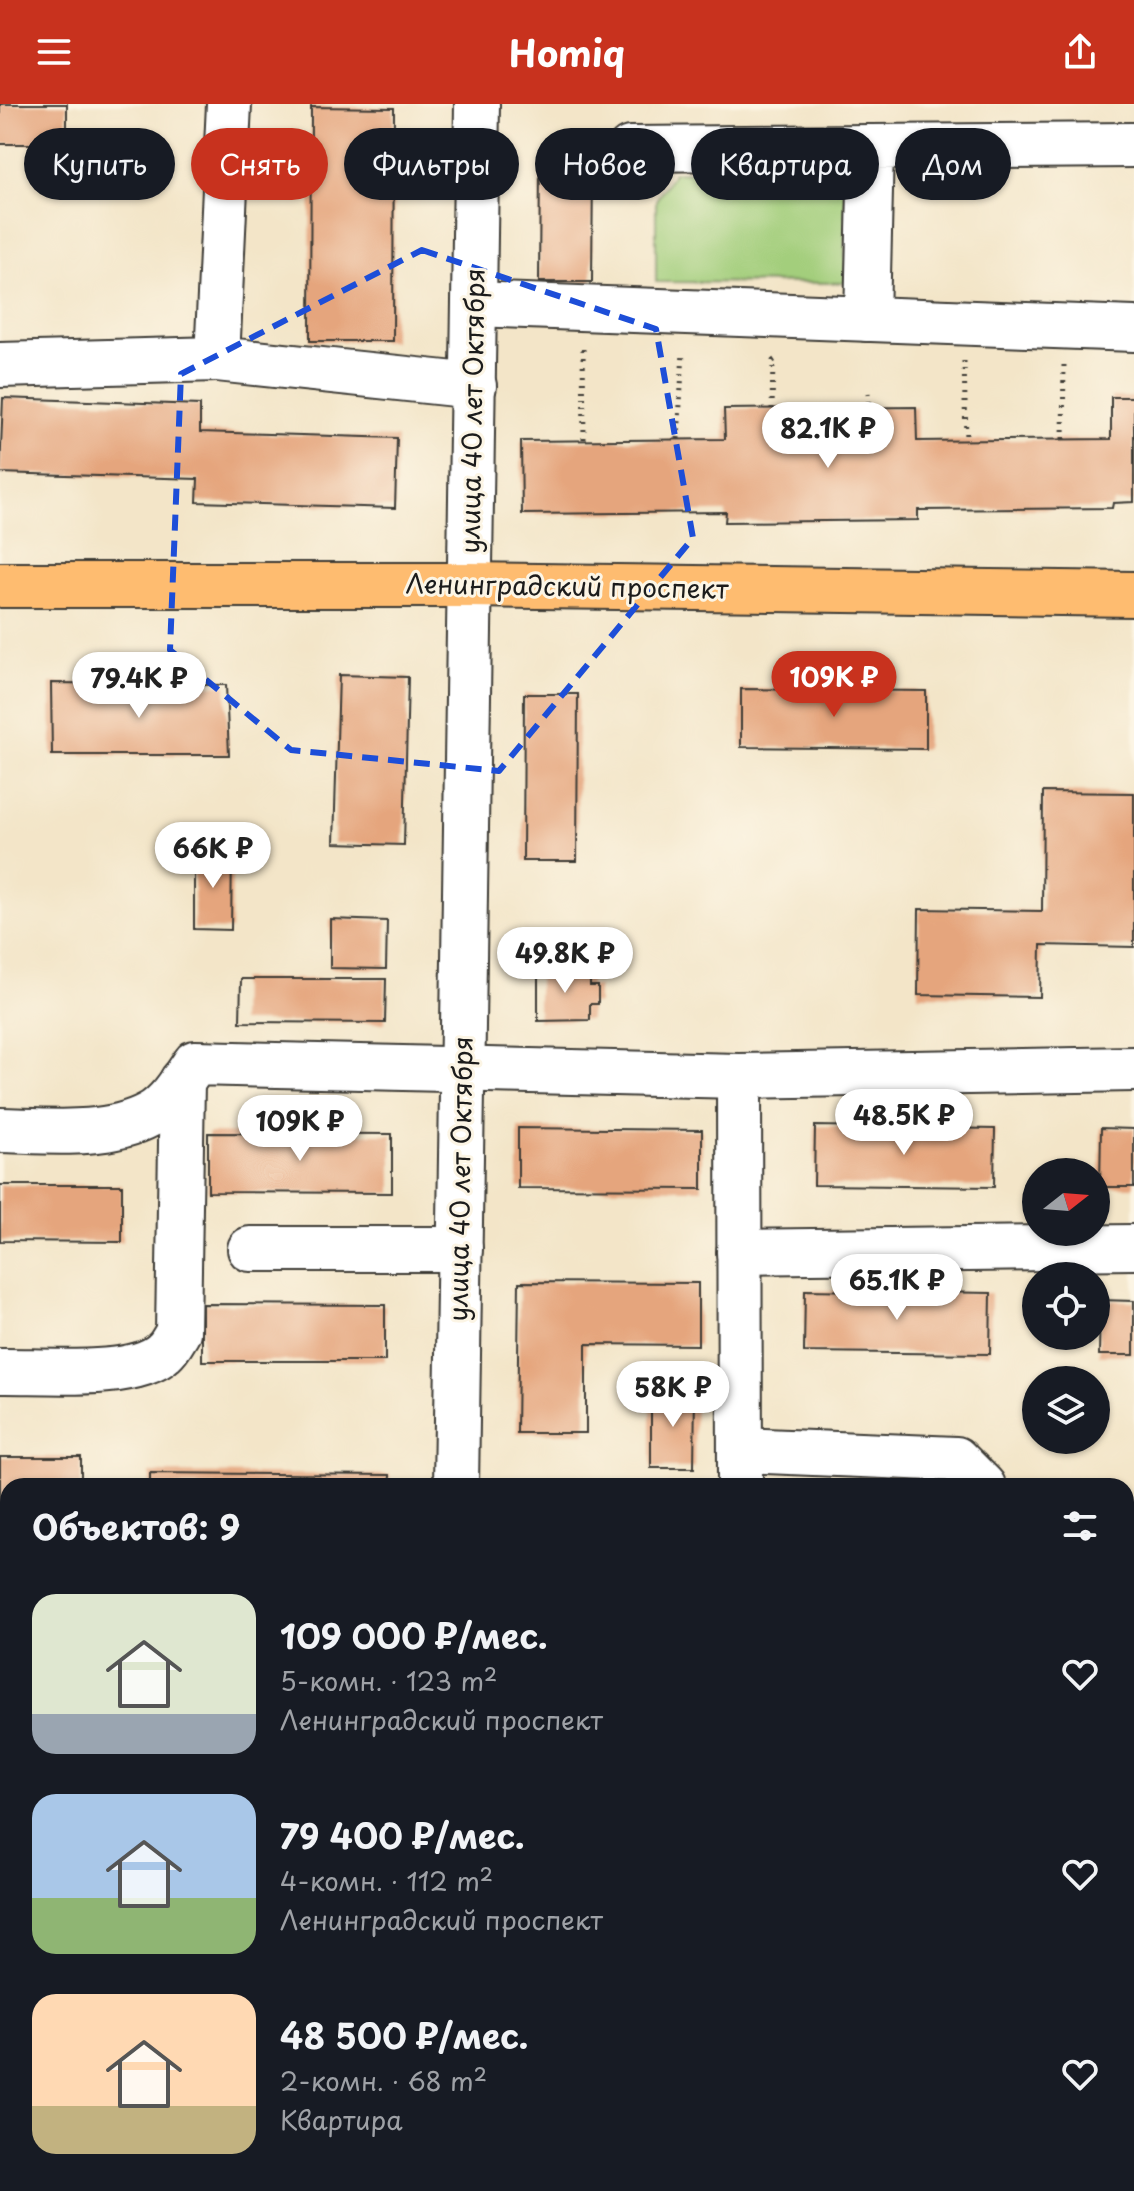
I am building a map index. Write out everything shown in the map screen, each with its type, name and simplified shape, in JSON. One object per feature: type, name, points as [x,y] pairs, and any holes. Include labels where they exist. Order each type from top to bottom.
[{"type":"main road","name":"Ленинградский проспект","points":[[0,585],[470,585],[1134,594]]},
{"type":"street","points":[[217,359],[229,104]]},
{"type":"street","name":"улица 40 лет Октября","points":[[456,1478],[477,104]]},
{"type":"street","points":[[879,147],[1134,145]]},
{"type":"street","points":[[867,319],[870,200]]},
{"type":"street","points":[[475,304],[1134,329]]},
{"type":"street","points":[[0,365],[217,359],[474,386]]},
{"type":"street","points":[[0,1130],[86,1130],[120,1125],[150,1115],[195,1063],[739,1076],[1134,1069]]},
{"type":"street","points":[[739,1076],[740,1468],[956,1459],[975,1478]]},
{"type":"street","points":[[0,1371],[99,1370],[139,1364],[163,1353],[178,1332],[182,1081]]},
{"type":"street","points":[[739,1252],[1134,1247]]},
{"type":"street","points":[[250,1249],[460,1249]]},
{"type":"path","points":[[582,308],[584,440]]},
{"type":"path","points":[[678,439],[685,312]]},
{"type":"path","points":[[964,323],[966,440]]},
{"type":"path","points":[[1063,439],[1064,327]]},
{"type":"path","points":[[772,409],[773,361],[787,352]]},
{"type":"path","points":[[868,393],[869,408]]},
{"type":"highlighted area","points":[[422,250],[656,329],[693,538],[499,771],[291,750],[170,650],[181,374]]},
{"type":"green space","points":[[675,172],[691,172],[691,200],[845,200],[845,283],[656,282],[656,200],[675,200]]},
{"type":"building","points":[[0,104],[67,104],[67,128],[24,128],[24,144],[0,144]]},
{"type":"building","points":[[311,107],[394,108],[394,128],[344,128],[344,200],[394,200],[393,341],[310,341],[311,200],[328,200],[328,128],[311,128]]},
{"type":"building","points":[[540,200],[593,200],[592,282],[539,282]]},
{"type":"building","points":[[1111,397],[1134,397],[1134,502],[1113,503],[1112,508],[918,510],[918,520],[725,522],[726,512],[522,514],[521,441],[725,439],[724,409],[916,407],[917,441],[1111,439]]},
{"type":"building","points":[[3,398],[200,405],[200,432],[397,438],[395,508],[197,502],[198,479],[0,473]]},
{"type":"building","points":[[339,675],[408,677],[404,845],[334,843]]},
{"type":"building","points":[[51,683],[226,685],[229,755],[52,755]]},
{"type":"building","points":[[741,689],[926,691],[926,749],[741,747]]},
{"type":"building","points":[[524,694],[578,694],[577,861],[523,861]]},
{"type":"building","points":[[1043,792],[1134,793],[1134,947],[1041,945],[1040,997],[918,995],[919,909],[1042,911]]},
{"type":"building","points":[[194,850],[232,850],[231,930],[194,929]]},
{"type":"building","points":[[330,919],[387,921],[386,969],[330,968]]},
{"type":"building","points":[[538,969],[590,969],[590,986],[598,986],[598,1004],[590,1004],[590,1020],[538,1021]]},
{"type":"building","points":[[241,979],[386,979],[385,1023],[240,1022]]},
{"type":"building","points":[[815,1126],[995,1129],[994,1187],[814,1185]]},
{"type":"building","points":[[518,1128],[702,1130],[702,1189],[518,1188]]},
{"type":"building","points":[[1101,1128],[1134,1129],[1134,1187],[1110,1187],[1110,1158],[1100,1158]]},
{"type":"building","points":[[208,1133],[392,1134],[392,1193],[208,1192]]},
{"type":"building","points":[[0,1185],[122,1185],[122,1242],[0,1241]]},
{"type":"building","points":[[519,1282],[698,1283],[698,1345],[586,1344],[586,1433],[517,1433]]},
{"type":"building","points":[[805,1290],[991,1293],[990,1354],[804,1352]]},
{"type":"building","points":[[1110,1300],[1134,1301],[1134,1355],[1099,1355],[1099,1350],[1110,1350]]},
{"type":"building","points":[[202,1304],[385,1305],[385,1361],[202,1361]]},
{"type":"building","points":[[651,1390],[695,1391],[694,1468],[651,1468]]},
{"type":"building","points":[[0,1457],[81,1457],[81,1478],[0,1478]]},
{"type":"building","points":[[150,1473],[390,1475],[390,1478],[150,1478]]}]
